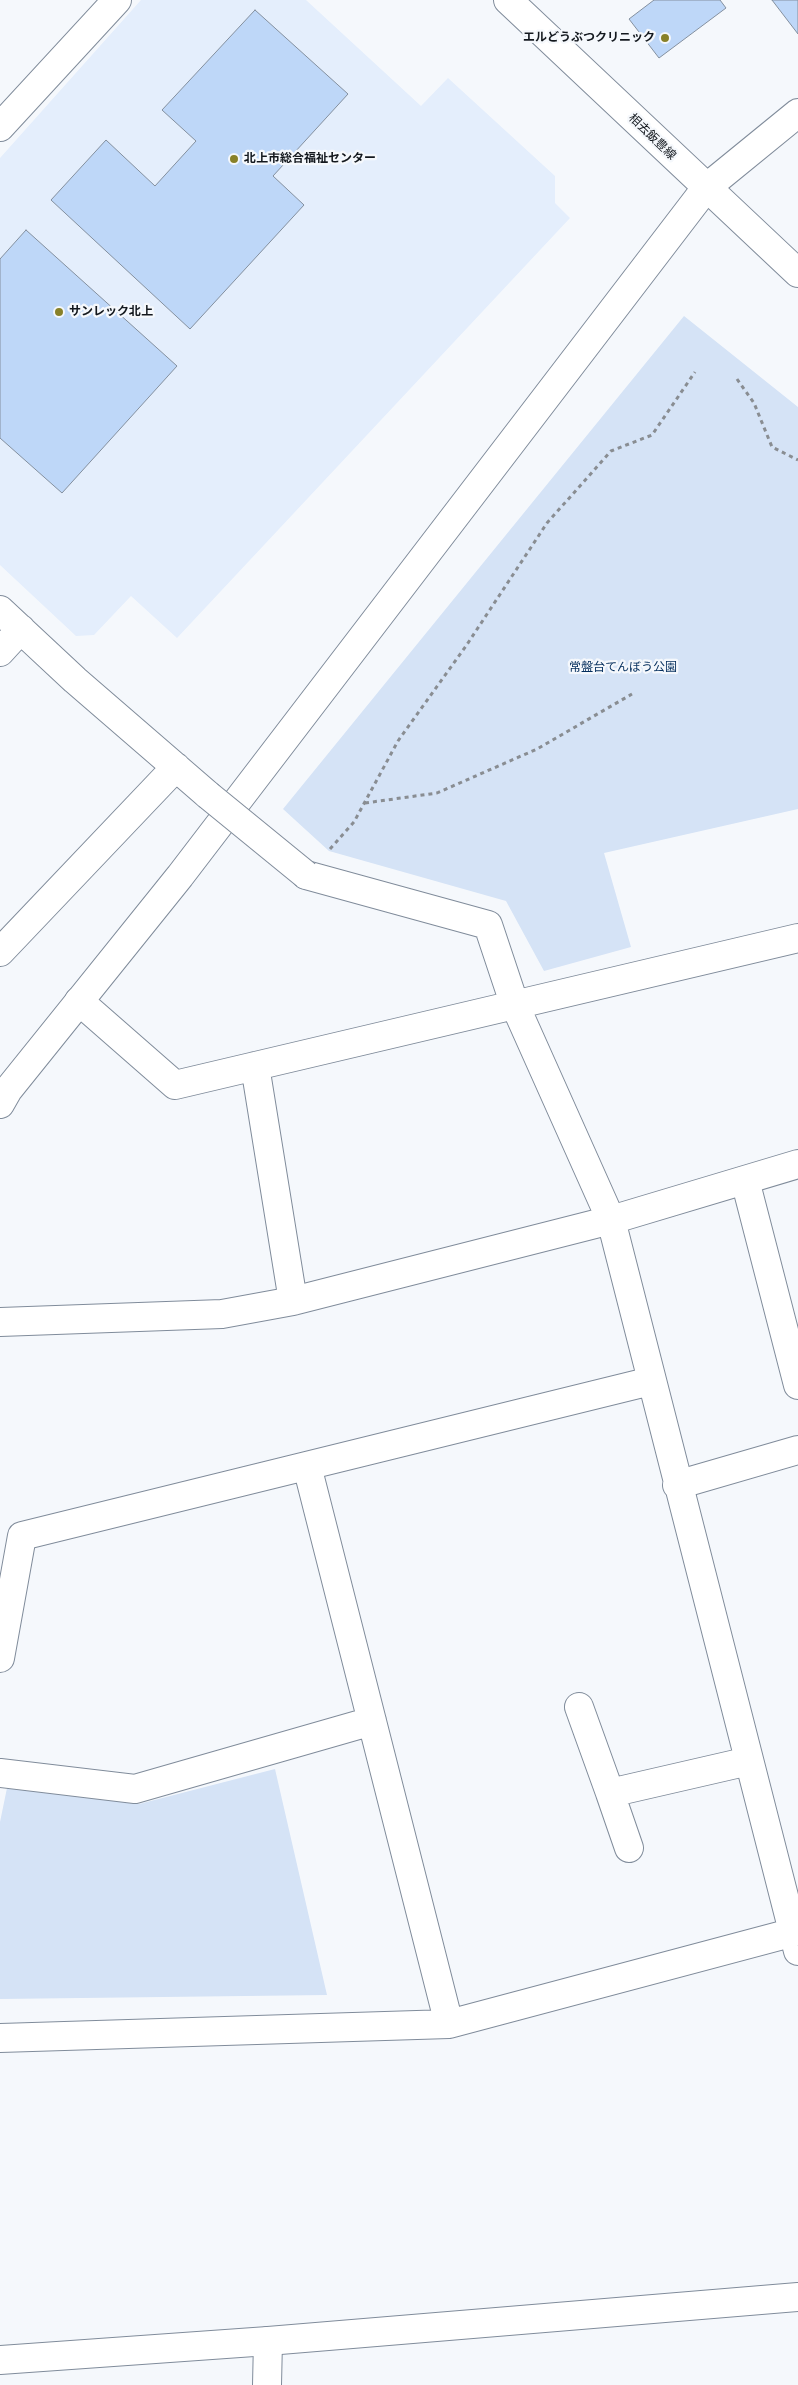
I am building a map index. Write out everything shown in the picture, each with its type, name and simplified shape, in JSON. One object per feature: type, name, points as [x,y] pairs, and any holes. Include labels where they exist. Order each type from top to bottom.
[{"type":"street","points":[[0,127],[117,0]]},
{"type":"street","name":"相去飯豊線","points":[[508,0],[798,273]]},
{"type":"street","points":[[0,1104],[79,1001],[180,876],[706,188],[798,113]]},
{"type":"street","points":[[0,610],[75,680],[208,795],[306,875],[488,925],[514,1003],[611,1220],[748,1761],[796,1938],[449,2024],[0,2038]]},
{"type":"street","points":[[0,652],[21,629]]},
{"type":"street","points":[[0,952],[176,767]]},
{"type":"street","points":[[79,1001],[175,1085],[514,1003],[798,938]]},
{"type":"street","points":[[255,1066],[293,1301]]},
{"type":"street","points":[[0,1322],[222,1314],[293,1301],[611,1220],[798,1164]]},
{"type":"street","points":[[745,1180],[798,1385]]},
{"type":"street","points":[[0,1658],[22,1536],[651,1381]]},
{"type":"street","points":[[677,1485],[798,1450]]},
{"type":"street","points":[[307,1466],[449,2024]]},
{"type":"street","points":[[580,1707],[629,1848]]},
{"type":"street","points":[[0,1773],[136,1789],[372,1721]]},
{"type":"street","points":[[610,1793],[748,1761]]},
{"type":"street","points":[[0,2360],[268,2341],[798,2297]]},
{"type":"street","points":[[267,2385],[268,2341]]},
{"type":"path","points":[[306,875],[354,822],[398,741],[466,646],[548,523],[611,451],[652,435],[695,372]]},
{"type":"path","points":[[737,379],[754,403],[772,447],[798,460]]},
{"type":"path","points":[[365,803],[437,793],[537,749],[632,694]]},
{"type":"shaded area","points":[[141,0],[306,0],[421,106],[448,78],[555,176],[555,203],[570,218],[177,638],[131,596],[94,635],[76,636],[0,565],[0,158]]},
{"type":"green space","name":"常盤台てんぼう公園","points":[[684,316],[798,407],[798,809],[604,853],[631,947],[544,971],[506,901],[329,851],[283,809]]},
{"type":"green space","points":[[275,1769],[327,1995],[0,1999],[0,1822],[7,1788],[139,1804]]},
{"type":"building","name":"エルどうぶつクリニック","points":[[654,0],[720,0],[726,8],[659,58],[629,19]]},
{"type":"building","points":[[772,0],[798,0],[798,34]]},
{"type":"building","name":"北上市総合福祉センター","points":[[255,10],[348,94],[273,176],[304,205],[190,329],[51,200],[106,140],[155,186],[196,141],[162,110]]},
{"type":"building","name":"サンレック北上","points":[[26,230],[177,366],[62,493],[0,438],[0,259]]},
{"type":"place","name":"エルどうぶつクリニック","points":[[665,38]]},
{"type":"place","name":"北上市総合福祉センター","points":[[234,159]]},
{"type":"place","name":"サンレック北上","points":[[59,312]]}]
